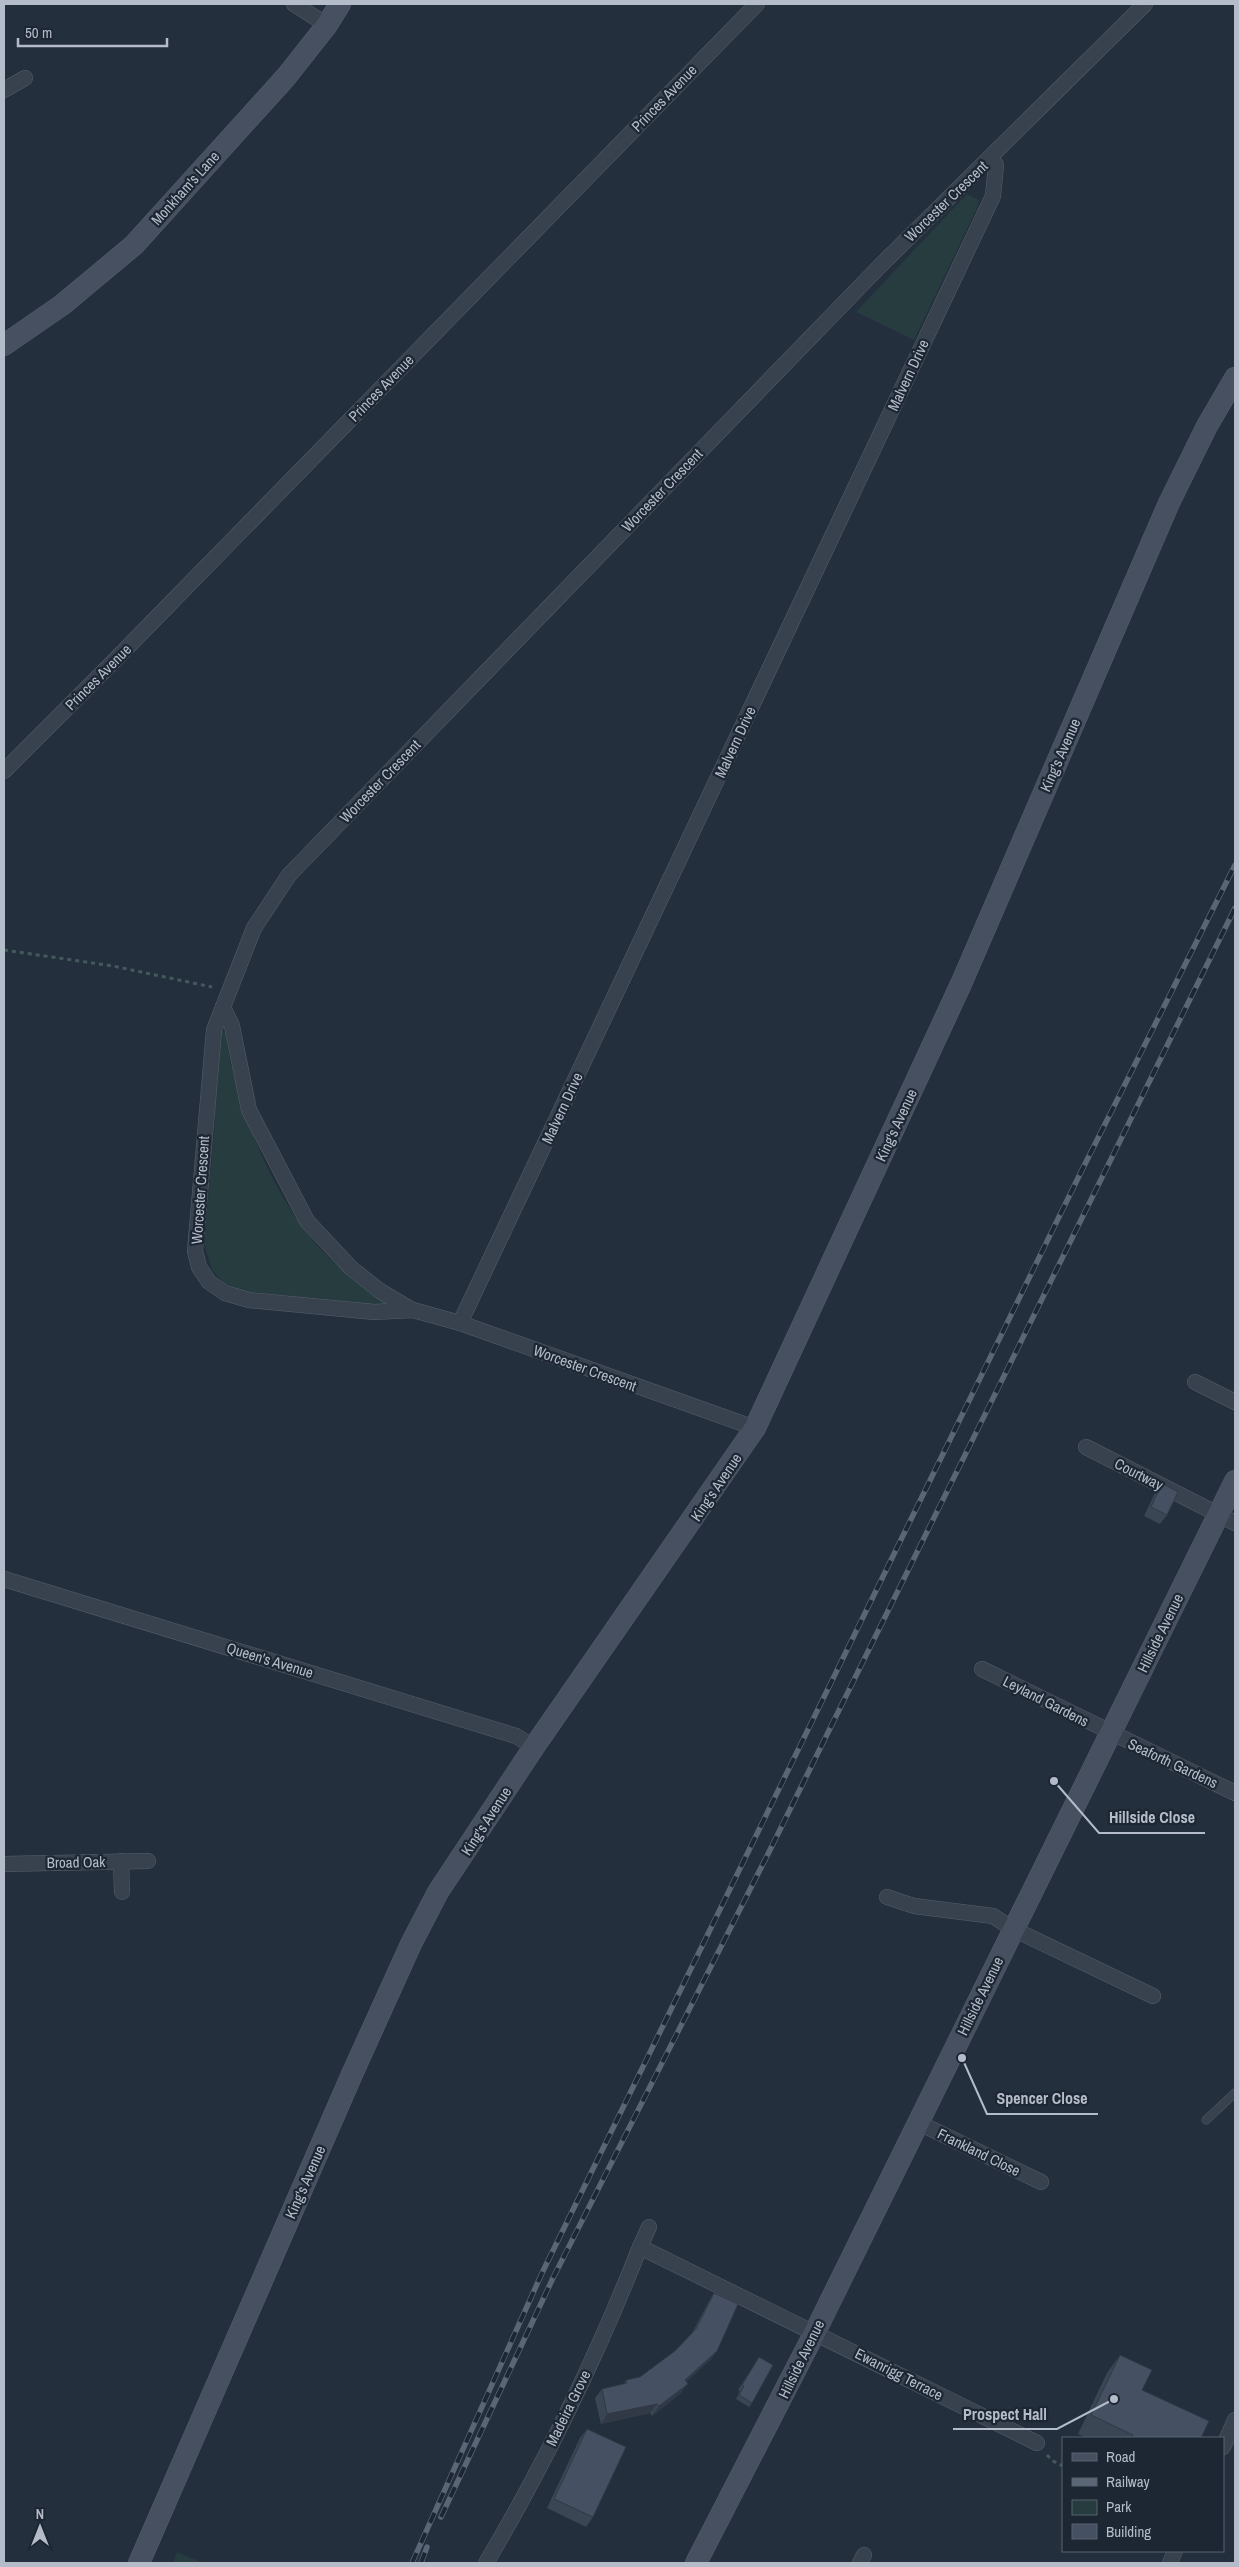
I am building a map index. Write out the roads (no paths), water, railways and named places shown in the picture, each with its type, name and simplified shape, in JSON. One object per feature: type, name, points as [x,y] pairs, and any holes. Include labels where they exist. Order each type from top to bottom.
[{"type":"street","points":[[294,4],[327,25]]},
{"type":"street","name":"Monkham's Lane","points":[[4,345],[62,305],[134,245],[286,77],[327,25],[340,4]]},
{"type":"street","name":"Princes Avenue","points":[[4,771],[757,4]]},
{"type":"street","name":"Worcester Crescent","points":[[413,1310],[374,1312],[249,1300],[225,1293],[209,1282],[199,1267],[195,1251],[196,1222],[214,1030],[254,928],[289,875],[879,267],[1145,4]]},
{"type":"street","points":[[4,90],[25,78]]},
{"type":"street","name":"Malvern Drive","points":[[460,1324],[994,196],[996,165],[991,158]]},
{"type":"street","name":"King's Avenue","points":[[139,2563],[411,1944],[438,1892],[534,1747],[756,1428],[961,984],[1170,503],[1207,426],[1235,378]]},
{"type":"street","name":"Worcester Crescent","points":[[223,1007],[232,1026],[249,1110],[307,1221],[351,1268],[380,1291],[413,1310],[460,1324],[756,1428]]},
{"type":"street","points":[[1194,1382],[1235,1402]]},
{"type":"street","name":"Courtway","points":[[1086,1447],[1227,1519]]},
{"type":"street","name":"Hillside Avenue","points":[[696,2563],[815,2332],[917,2122],[1111,1734],[1227,1519],[1235,1481]]},
{"type":"street","name":"Queen's Avenue","points":[[4,1579],[516,1736],[534,1747]]},
{"type":"street","name":"Leyland Gardens","points":[[982,1669],[1111,1734]]},
{"type":"street","name":"Seaforth Gardens","points":[[1111,1734],[1235,1793]]},
{"type":"street","points":[[121,1861],[122,1892]]},
{"type":"street","name":"Broad Oak","points":[[4,1864],[148,1861]]},
{"type":"street","points":[[887,1897],[914,1906],[993,1916],[1013,1929],[1153,1996]]},
{"type":"street","name":"Frankland Close","points":[[917,2122],[1041,2182]]},
{"type":"street","name":"Madeira Grove","points":[[486,2563],[523,2501],[576,2393],[649,2227]]},
{"type":"street","points":[[640,2247],[815,2332]]},
{"type":"street","name":"Ewanrigg Terrace","points":[[815,2332],[1037,2443]]},
{"type":"street","points":[[1224,2445],[1235,2423]]},
{"type":"lane","points":[[1206,2120],[1235,2093]]},
{"type":"railway","points":[[412,2563],[542,2273],[1080,1174],[1235,865]]},
{"type":"railway","points":[[441,2517],[553,2278],[769,1852],[1235,908]]},
{"type":"railway","points":[[421,2563],[427,2547]]},
{"type":"place","name":"Hillside Close","points":[[1054,1781]]},
{"type":"place","name":"Spencer Close","points":[[962,2058]]},
{"type":"place","name":"Prospect Hall","points":[[1114,2399]]}]
